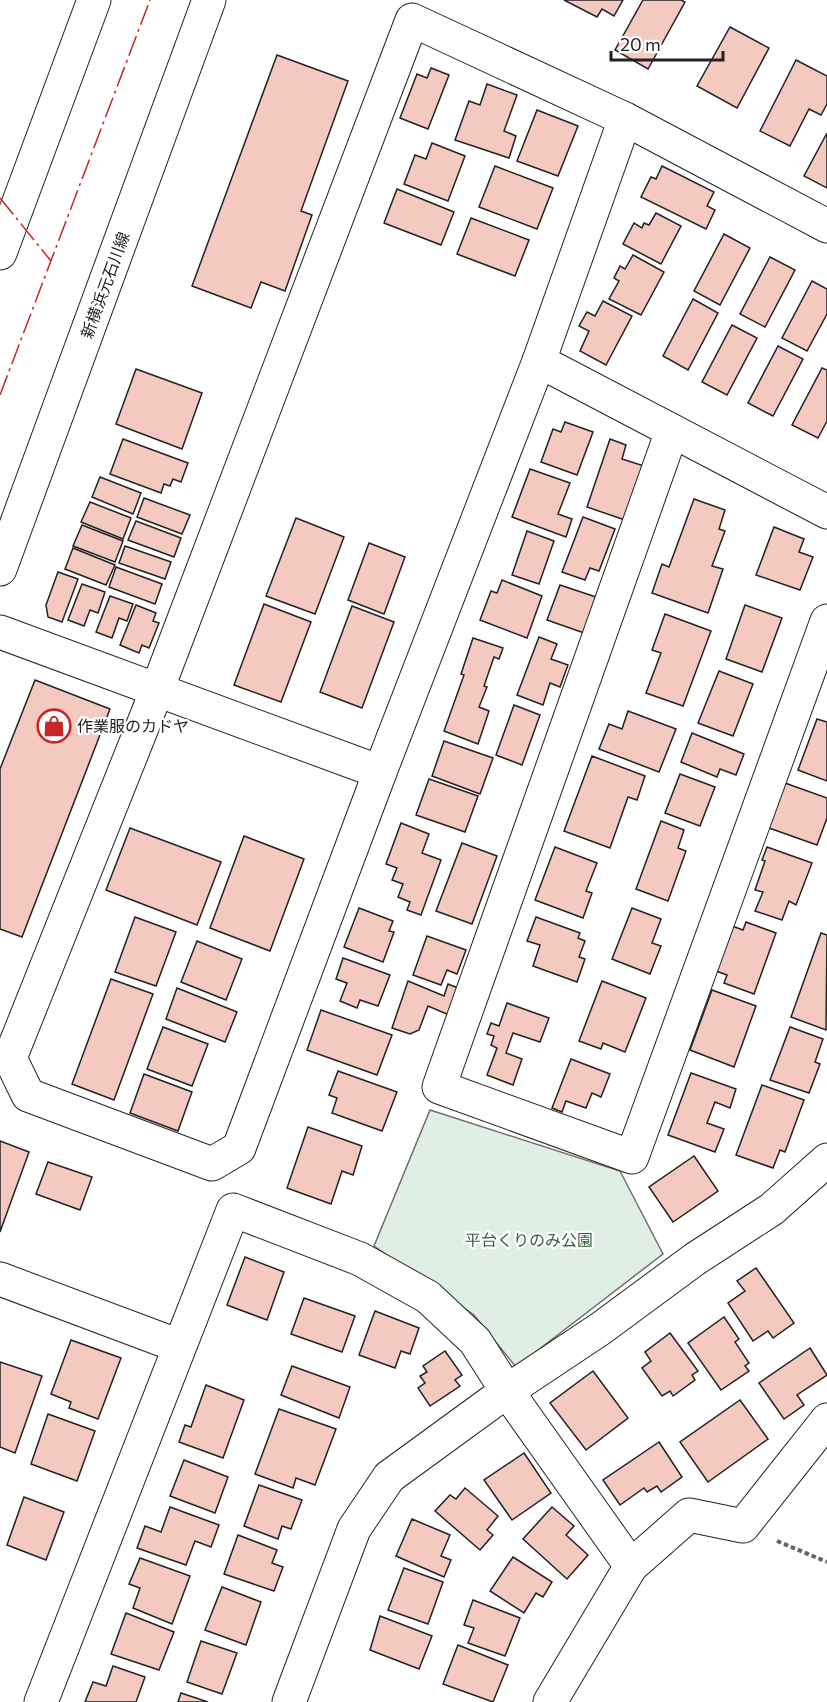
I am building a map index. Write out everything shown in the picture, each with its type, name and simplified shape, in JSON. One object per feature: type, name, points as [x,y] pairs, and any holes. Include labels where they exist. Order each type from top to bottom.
[{"type":"street","points":[[0,253],[94,0]]},
{"type":"street","name":"新横浜元石川線","points":[[0,569],[209,0]]},
{"type":"street","points":[[625,119],[538,361],[239,1148],[212,1164],[28,1095],[10,1058],[157,690],[412,20],[625,119],[827,226]]},
{"type":"street","points":[[538,361],[827,512]]},
{"type":"street","points":[[672,431],[439,1087],[632,1157],[827,621]]},
{"type":"street","points":[[0,632],[380,772]]},
{"type":"street","points":[[289,1702],[354,1529],[389,1477],[507,1391],[600,1329],[695,1259],[772,1209],[827,1160]]},
{"type":"street","points":[[41,1702],[233,1210],[360,1259],[428,1297],[475,1341],[507,1391],[631,1566]]},
{"type":"street","points":[[0,1279],[179,1346]]},
{"type":"street","points":[[550,1702],[631,1566],[689,1515],[743,1527],[827,1420]]},
{"type":"path","points":[[743,1527],[827,1562]]},
{"type":"green space","name":"平台くりのみ公園","points":[[430,1110],[620,1171],[663,1254],[516,1367],[474,1315],[374,1246]]},
{"type":"building","points":[[564,0],[623,0],[614,16],[602,9],[597,17]]},
{"type":"building","points":[[643,0],[681,0],[685,2],[648,69],[615,50]]},
{"type":"building","points":[[730,27],[769,48],[737,108],[697,86]]},
{"type":"building","points":[[277,55],[348,81],[301,211],[312,215],[285,291],[261,282],[251,308],[192,286]]},
{"type":"building","points":[[796,60],[827,76],[827,104],[821,115],[809,109],[790,146],[760,131]]},
{"type":"building","points":[[431,68],[449,75],[428,129],[400,118],[417,74],[427,78]]},
{"type":"building","points":[[487,84],[517,95],[504,131],[516,136],[509,158],[455,140],[469,101],[480,105]]},
{"type":"building","points":[[537,110],[578,126],[558,176],[517,161]]},
{"type":"building","points":[[827,133],[827,188],[804,176]]},
{"type":"building","points":[[432,143],[465,156],[448,201],[404,184],[415,155],[426,159]]},
{"type":"building","points":[[495,166],[553,188],[537,229],[479,207]]},
{"type":"building","points":[[662,166],[714,192],[707,206],[715,210],[706,229],[641,197],[651,177],[656,179]]},
{"type":"building","points":[[397,189],[454,212],[441,245],[384,223]]},
{"type":"building","points":[[656,213],[681,226],[661,264],[623,244],[634,223],[642,228],[644,223],[649,225]]},
{"type":"building","points":[[471,218],[529,240],[515,276],[457,254]]},
{"type":"building","points":[[724,234],[750,248],[720,305],[694,291]]},
{"type":"building","points":[[633,255],[664,272],[641,315],[609,299],[619,281],[614,278],[620,266],[625,269]]},
{"type":"building","points":[[770,257],[795,270],[765,327],[740,314]]},
{"type":"building","points":[[812,281],[827,289],[827,314],[807,351],[782,338]]},
{"type":"building","points":[[693,299],[718,313],[688,370],[663,356]]},
{"type":"building","points":[[603,301],[632,316],[606,365],[580,351],[589,331],[579,326],[587,312],[595,316]]},
{"type":"building","points":[[732,325],[757,338],[727,395],[702,382]]},
{"type":"building","points":[[778,346],[803,359],[773,416],[748,403]]},
{"type":"building","points":[[822,368],[827,370],[827,421],[818,438],[792,425]]},
{"type":"building","points":[[136,369],[202,393],[182,449],[116,424]]},
{"type":"building","points":[[565,422],[593,432],[577,475],[541,462],[553,429],[561,432]]},
{"type":"building","points":[[123,439],[188,463],[181,482],[173,479],[170,486],[164,484],[161,493],[110,474]]},
{"type":"building","points":[[610,439],[626,445],[622,459],[644,466],[625,520],[587,507]]},
{"type":"building","points":[[530,469],[570,483],[558,514],[572,519],[566,537],[512,517]]},
{"type":"building","points":[[100,477],[141,493],[133,514],[92,497]]},
{"type":"building","points":[[144,498],[190,515],[182,534],[137,517]]},
{"type":"building","points":[[694,499],[725,510],[719,529],[725,531],[712,566],[723,569],[708,613],[652,593],[662,564],[669,567]]},
{"type":"building","points":[[90,502],[131,518],[123,539],[81,522]]},
{"type":"building","points":[[583,517],[615,529],[599,571],[590,568],[585,580],[562,572]]},
{"type":"building","points":[[296,518],[344,537],[315,614],[266,596]]},
{"type":"building","points":[[136,521],[181,538],[174,557],[128,540]]},
{"type":"building","points":[[82,525],[123,541],[115,562],[73,546]]},
{"type":"building","points":[[774,527],[804,539],[799,552],[813,557],[800,590],[756,575]]},
{"type":"building","points":[[527,531],[554,541],[539,584],[512,575]]},
{"type":"building","points":[[369,543],[405,557],[384,614],[348,600]]},
{"type":"building","points":[[125,546],[171,562],[165,579],[119,563]]},
{"type":"building","points":[[73,548],[115,565],[106,585],[65,569]]},
{"type":"building","points":[[116,567],[162,584],[155,604],[109,587]]},
{"type":"building","points":[[58,572],[78,579],[62,622],[48,617],[46,605]]},
{"type":"building","points":[[502,580],[542,596],[527,638],[480,620],[491,591],[497,593]]},
{"type":"building","points":[[82,584],[105,592],[98,613],[90,610],[84,626],[68,620]]},
{"type":"building","points":[[560,585],[599,598],[587,634],[547,620]]},
{"type":"building","points":[[110,596],[133,604],[127,621],[119,618],[112,638],[96,632]]},
{"type":"building","points":[[264,604],[311,622],[281,702],[234,685]]},
{"type":"building","points":[[136,605],[156,613],[153,621],[159,623],[149,648],[142,645],[139,653],[120,645]]},
{"type":"building","points":[[745,605],[782,618],[762,672],[726,659]]},
{"type":"building","points":[[352,606],[394,622],[362,708],[320,692]]},
{"type":"building","points":[[665,614],[711,631],[683,706],[646,693],[661,653],[652,650]]},
{"type":"building","points":[[539,637],[557,644],[551,659],[568,665],[560,687],[550,683],[543,705],[517,695]]},
{"type":"building","points":[[473,638],[503,648],[499,659],[494,657],[484,686],[487,687],[479,707],[489,711],[478,744],[444,731],[464,675],[461,674]]},
{"type":"building","points":[[719,671],[753,684],[733,736],[698,723]]},
{"type":"building","points":[[35,680],[110,709],[22,937],[0,929],[0,769]]},
{"type":"building","points":[[514,705],[540,715],[522,765],[496,755]]},
{"type":"building","points":[[628,711],[676,729],[659,772],[599,749],[609,724],[622,729]]},
{"type":"building","points":[[817,719],[827,722],[827,781],[798,770]]},
{"type":"building","points":[[692,733],[744,754],[736,775],[720,769],[717,777],[681,762]]},
{"type":"building","points":[[444,741],[493,758],[480,794],[432,776]]},
{"type":"building","points":[[592,756],[645,776],[637,800],[628,797],[610,848],[564,831]]},
{"type":"building","points":[[680,774],[715,787],[700,826],[665,813]]},
{"type":"building","points":[[429,779],[478,796],[465,832],[416,815]]},
{"type":"building","points":[[785,783],[827,798],[827,818],[817,845],[769,828]]},
{"type":"building","points":[[661,821],[684,830],[678,848],[686,851],[668,901],[636,889]]},
{"type":"building","points":[[401,823],[429,834],[422,853],[441,860],[421,915],[407,910],[410,902],[398,897],[403,884],[392,880],[397,868],[386,864]]},
{"type":"building","points":[[130,828],[221,862],[197,925],[106,890]]},
{"type":"building","points":[[244,836],[304,859],[270,951],[210,928]]},
{"type":"building","points":[[462,843],[497,856],[472,924],[436,911]]},
{"type":"building","points":[[555,847],[597,863],[586,891],[592,893],[583,918],[535,900]]},
{"type":"building","points":[[767,847],[812,863],[796,905],[789,901],[782,920],[755,911],[763,892],[755,890],[765,861],[762,860]]},
{"type":"building","points":[[359,908],[393,921],[389,931],[394,932],[383,962],[344,947]]},
{"type":"building","points":[[632,908],[661,919],[652,943],[661,946],[650,974],[612,959]]},
{"type":"building","points":[[135,917],[176,932],[156,986],[115,972]]},
{"type":"building","points":[[536,917],[580,933],[578,938],[585,941],[579,957],[585,959],[577,982],[533,966],[540,945],[527,941]]},
{"type":"building","points":[[746,922],[776,933],[754,994],[724,983],[727,975],[716,971],[732,926],[743,930]]},
{"type":"building","points":[[821,933],[827,935],[826,1030],[791,1017]]},
{"type":"building","points":[[427,936],[466,950],[457,974],[447,970],[441,985],[413,975]]},
{"type":"building","points":[[197,941],[242,959],[226,1000],[181,982]]},
{"type":"building","points":[[343,958],[390,975],[378,1006],[360,1000],[357,1008],[340,1001],[347,983],[336,979]]},
{"type":"building","points":[[111,979],[153,994],[114,1100],[72,1084]]},
{"type":"building","points":[[408,981],[444,996],[448,984],[458,988],[449,1015],[428,1006],[419,1030],[410,1034],[392,1028]]},
{"type":"building","points":[[602,981],[646,998],[625,1052],[603,1043],[601,1049],[579,1041]]},
{"type":"building","points":[[177,988],[237,1012],[225,1042],[166,1019]]},
{"type":"building","points":[[712,990],[756,1006],[734,1067],[690,1050]]},
{"type":"building","points":[[507,1003],[549,1018],[540,1042],[513,1033],[506,1053],[522,1059],[513,1085],[487,1075],[497,1048],[491,1045],[494,1036],[487,1034],[491,1023],[499,1026]]},
{"type":"building","points":[[321,1010],[392,1035],[377,1075],[307,1050]]},
{"type":"building","points":[[163,1027],[208,1044],[192,1086],[147,1069]]},
{"type":"building","points":[[790,1027],[823,1039],[815,1062],[820,1064],[809,1093],[770,1080]]},
{"type":"building","points":[[571,1059],[610,1074],[601,1097],[592,1093],[586,1108],[566,1101],[562,1112],[552,1108]]},
{"type":"building","points":[[338,1071],[397,1092],[382,1131],[332,1113],[337,1098],[329,1095]]},
{"type":"building","points":[[691,1073],[736,1089],[730,1108],[715,1102],[707,1123],[724,1129],[715,1152],[668,1135]]},
{"type":"building","points":[[144,1074],[192,1092],[178,1131],[130,1113]]},
{"type":"building","points":[[762,1085],[804,1100],[785,1152],[780,1150],[773,1168],[736,1155]]},
{"type":"building","points":[[308,1127],[362,1146],[353,1175],[342,1171],[331,1204],[287,1188]]},
{"type":"building","points":[[0,1141],[29,1152],[0,1232]]},
{"type":"building","points":[[694,1156],[718,1191],[673,1222],[649,1187]]},
{"type":"building","points":[[48,1162],[92,1177],[80,1210],[36,1194]]},
{"type":"building","points":[[245,1257],[284,1272],[267,1320],[227,1305]]},
{"type":"building","points":[[756,1268],[794,1323],[773,1338],[768,1331],[753,1341],[728,1303],[745,1291],[737,1281]]},
{"type":"building","points":[[304,1298],[355,1316],[342,1352],[291,1334]]},
{"type":"building","points":[[375,1311],[419,1328],[410,1354],[401,1351],[395,1368],[359,1355]]},
{"type":"building","points":[[724,1317],[739,1339],[735,1342],[749,1363],[745,1366],[749,1371],[721,1390],[688,1343]]},
{"type":"building","points":[[670,1333],[698,1371],[692,1375],[695,1380],[673,1396],[670,1391],[662,1396],[642,1368],[651,1361],[645,1352]]},
{"type":"building","points":[[71,1340],[121,1358],[98,1419],[69,1408],[71,1402],[51,1394]]},
{"type":"building","points":[[810,1348],[827,1375],[797,1395],[804,1405],[784,1419],[759,1383]]},
{"type":"building","points":[[445,1351],[462,1375],[455,1380],[460,1386],[430,1406],[418,1388],[425,1383],[420,1376],[427,1372],[423,1366]]},
{"type":"building","points":[[0,1362],[42,1376],[15,1453],[0,1447]]},
{"type":"building","points":[[292,1366],[350,1387],[339,1418],[281,1395]]},
{"type":"building","points":[[593,1371],[628,1418],[586,1450],[550,1403]]},
{"type":"building","points":[[206,1385],[244,1400],[223,1458],[179,1442],[185,1425],[191,1427]]},
{"type":"building","points":[[740,1400],[768,1439],[708,1482],[680,1442]]},
{"type":"building","points":[[279,1409],[336,1429],[315,1485],[296,1478],[293,1488],[255,1474]]},
{"type":"building","points":[[48,1414],[95,1431],[77,1481],[31,1464]]},
{"type":"building","points":[[659,1442],[682,1477],[661,1492],[657,1486],[647,1492],[644,1488],[620,1505],[603,1480]]},
{"type":"building","points":[[524,1453],[551,1493],[512,1520],[484,1480]]},
{"type":"building","points":[[184,1460],[228,1477],[215,1513],[170,1496]]},
{"type":"building","points":[[259,1485],[302,1500],[291,1529],[282,1526],[278,1539],[244,1526]]},
{"type":"building","points":[[465,1488],[498,1516],[487,1530],[493,1535],[480,1550],[435,1511],[450,1495],[456,1499]]},
{"type":"building","points":[[24,1497],[64,1512],[46,1560],[7,1545]]},
{"type":"building","points":[[170,1507],[219,1525],[211,1547],[195,1541],[186,1565],[137,1548],[145,1526],[161,1532]]},
{"type":"building","points":[[552,1507],[574,1526],[566,1535],[588,1555],[567,1579],[523,1539]]},
{"type":"building","points":[[412,1519],[450,1535],[441,1556],[451,1560],[444,1577],[396,1556]]},
{"type":"building","points":[[238,1535],[277,1550],[272,1563],[283,1567],[274,1591],[224,1574]]},
{"type":"building","points":[[513,1557],[552,1582],[543,1597],[536,1593],[524,1613],[490,1591]]},
{"type":"building","points":[[140,1558],[190,1576],[172,1624],[133,1608],[140,1588],[129,1584]]},
{"type":"building","points":[[404,1568],[443,1582],[428,1624],[388,1610]]},
{"type":"building","points":[[222,1587],[261,1602],[246,1645],[205,1630]]},
{"type":"building","points":[[473,1600],[520,1618],[505,1656],[468,1643],[474,1628],[464,1625]]},
{"type":"building","points":[[126,1613],[174,1632],[159,1670],[111,1654]]},
{"type":"building","points":[[380,1616],[432,1636],[419,1669],[370,1650]]},
{"type":"building","points":[[201,1641],[237,1653],[222,1694],[187,1682]]},
{"type":"building","points":[[458,1645],[508,1665],[493,1702],[443,1684]]},
{"type":"building","points":[[113,1666],[145,1677],[136,1702],[85,1702],[93,1682],[106,1686]]},
{"type":"building","points":[[181,1693],[208,1702],[178,1702]]},
{"type":"power","points":[[0,395],[150,0]]},
{"type":"power","points":[[0,198],[51,261]]},
{"type":"place","name":"作業服のカドヤ","points":[[54,726]]}]
